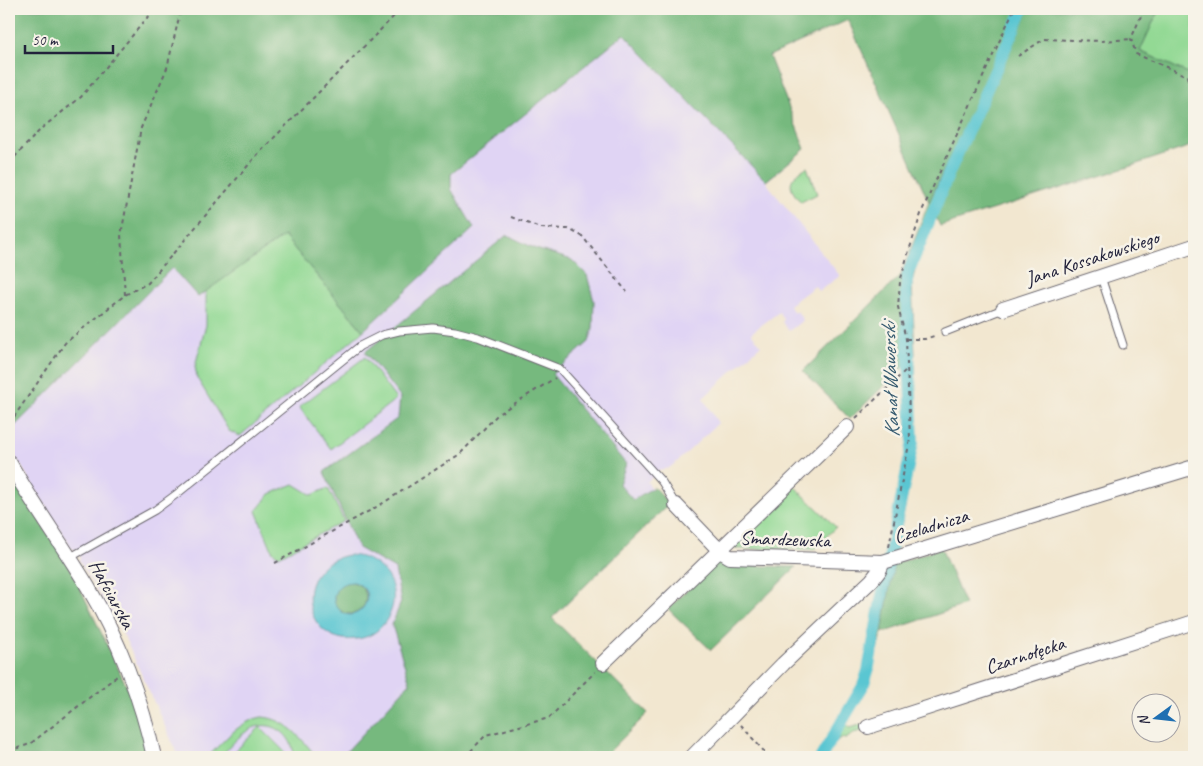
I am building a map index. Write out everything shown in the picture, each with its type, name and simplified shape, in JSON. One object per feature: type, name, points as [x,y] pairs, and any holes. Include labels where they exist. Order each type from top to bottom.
[{"type":"street","name":"Jana Kossakowskiego","points":[[1003,309],[1194,246]]},
{"type":"street","points":[[603,663],[847,427]]},
{"type":"street","name":"Hafciarska","points":[[9,462],[89,588],[109,628],[146,720],[154,757]]},
{"type":"street","name":"Czeladnicza","points":[[692,757],[783,664],[872,580],[888,560],[1194,467]]},
{"type":"street","name":"Smardzewska","points":[[676,505],[720,551],[730,557],[888,560]]},
{"type":"street","name":"Czarnołęcka","points":[[868,727],[1194,622]]},
{"type":"lane","points":[[1101,277],[1124,345]]},
{"type":"lane","points":[[944,332],[1003,309]]},
{"type":"lane","points":[[69,558],[154,510],[360,346],[382,335],[417,329],[455,330],[560,369],[662,482],[676,505]]},
{"type":"path","points":[[9,163],[42,128],[81,97],[147,18],[159,9]]},
{"type":"path","points":[[125,295],[121,235],[141,128],[166,68],[181,9]]},
{"type":"path","points":[[9,424],[65,343],[125,295],[148,283],[257,156],[401,9]]},
{"type":"path","points":[[888,560],[910,439],[907,340],[898,307],[900,282],[906,257],[922,211],[1014,9]]},
{"type":"path","points":[[1144,9],[1131,39],[1136,54],[1187,76],[1194,101]]},
{"type":"path","points":[[1018,56],[1044,39],[1102,41],[1131,39]]},
{"type":"path","points":[[511,217],[540,228],[568,229],[582,236],[627,292]]},
{"type":"path","points":[[907,340],[924,339],[944,332]]},
{"type":"path","points":[[847,427],[908,368]]},
{"type":"path","points":[[276,563],[380,505],[460,454],[498,414],[564,374]]},
{"type":"path","points":[[465,757],[486,736],[548,718],[603,663]]},
{"type":"path","points":[[9,751],[30,744],[126,669]]},
{"type":"path","points":[[732,715],[769,757]]},
{"type":"shaded area","points":[[430,9],[848,20],[769,56],[805,149],[766,182],[840,276],[819,291],[815,286],[789,305],[794,313],[797,311],[803,320],[789,331],[782,322],[784,320],[779,312],[751,333],[761,345],[703,398],[718,423],[678,461],[669,468],[660,470],[647,482],[667,506],[410,757],[179,757],[124,636],[79,561],[80,557],[76,550],[72,549],[9,446],[9,432]]},
{"type":"green space","points":[[9,9],[1019,9],[929,202],[848,20],[769,56],[805,149],[766,181],[624,34],[451,174],[451,189],[474,228],[363,331],[284,236],[198,297],[172,268],[9,432]]},
{"type":"green space","points":[[1019,9],[1029,9],[920,247],[915,271],[901,275],[929,202]]},
{"type":"green space","points":[[1029,9],[1159,9],[1140,51],[1194,76],[1190,106],[1194,145],[940,226],[935,215]]},
{"type":"green space","points":[[1159,9],[1194,9],[1194,76],[1140,51]]},
{"type":"green space","points":[[807,167],[817,194],[801,202],[793,191],[791,183],[796,175]]},
{"type":"green space","points":[[507,235],[536,249],[572,260],[587,275],[594,301],[593,328],[589,342],[552,374],[626,464],[619,484],[633,500],[654,487],[669,504],[552,618],[648,713],[604,757],[352,757],[346,752],[410,683],[392,625],[401,602],[395,569],[358,548],[324,472],[398,418],[400,397],[365,352]]},
{"type":"green space","points":[[284,236],[363,331],[240,436],[229,431],[197,378],[195,366],[206,325],[206,291]]},
{"type":"green space","points":[[915,271],[912,282],[915,355],[850,419],[803,371],[901,275]]},
{"type":"green space","points":[[365,357],[396,399],[331,449],[299,407]]},
{"type":"green space","points":[[915,364],[917,446],[896,552],[887,552],[909,438],[906,373]]},
{"type":"green space","points":[[9,474],[71,569],[144,723],[154,757],[9,757]]},
{"type":"green space","points":[[294,484],[312,495],[328,488],[344,521],[279,556],[273,552],[256,511],[270,494]]},
{"type":"green space","points":[[793,485],[836,527],[814,549],[736,549],[732,546]]},
{"type":"green space","points":[[941,548],[965,605],[882,633],[894,564]]},
{"type":"green space","points":[[719,559],[727,565],[796,567],[711,650],[668,609]]},
{"type":"green space","points":[[892,572],[882,633],[866,689],[846,724],[849,728],[863,724],[865,730],[854,733],[846,739],[841,738],[832,744],[825,757],[817,757],[865,670],[882,581]]},
{"type":"green space","points":[[350,582],[356,583],[361,587],[365,592],[365,604],[361,609],[356,613],[350,614],[344,613],[339,609],[335,604],[334,598],[335,592],[339,587],[344,583]]},
{"type":"green space","points":[[262,717],[287,726],[317,757],[305,757],[303,755],[303,757],[294,757],[293,749],[286,735],[273,727],[265,726],[249,730],[237,739],[220,757],[208,757],[239,727]]},
{"type":"green space","points":[[260,727],[285,752],[279,757],[229,757]]},
{"type":"water","points":[[348,555],[361,557],[381,568],[388,577],[392,587],[393,599],[391,610],[385,622],[376,632],[356,639],[338,638],[324,630],[314,618],[310,604],[310,588],[316,574],[329,562]],"holes":[[[354,582],[363,587],[366,594],[366,601],[363,607],[351,615],[345,614],[335,603],[336,590],[345,583]]]},
{"type":"waterway","name":"Kanał Wawerski","points":[[821,757],[863,686],[868,671],[913,442],[906,290],[908,273],[951,168],[1023,9]]}]
